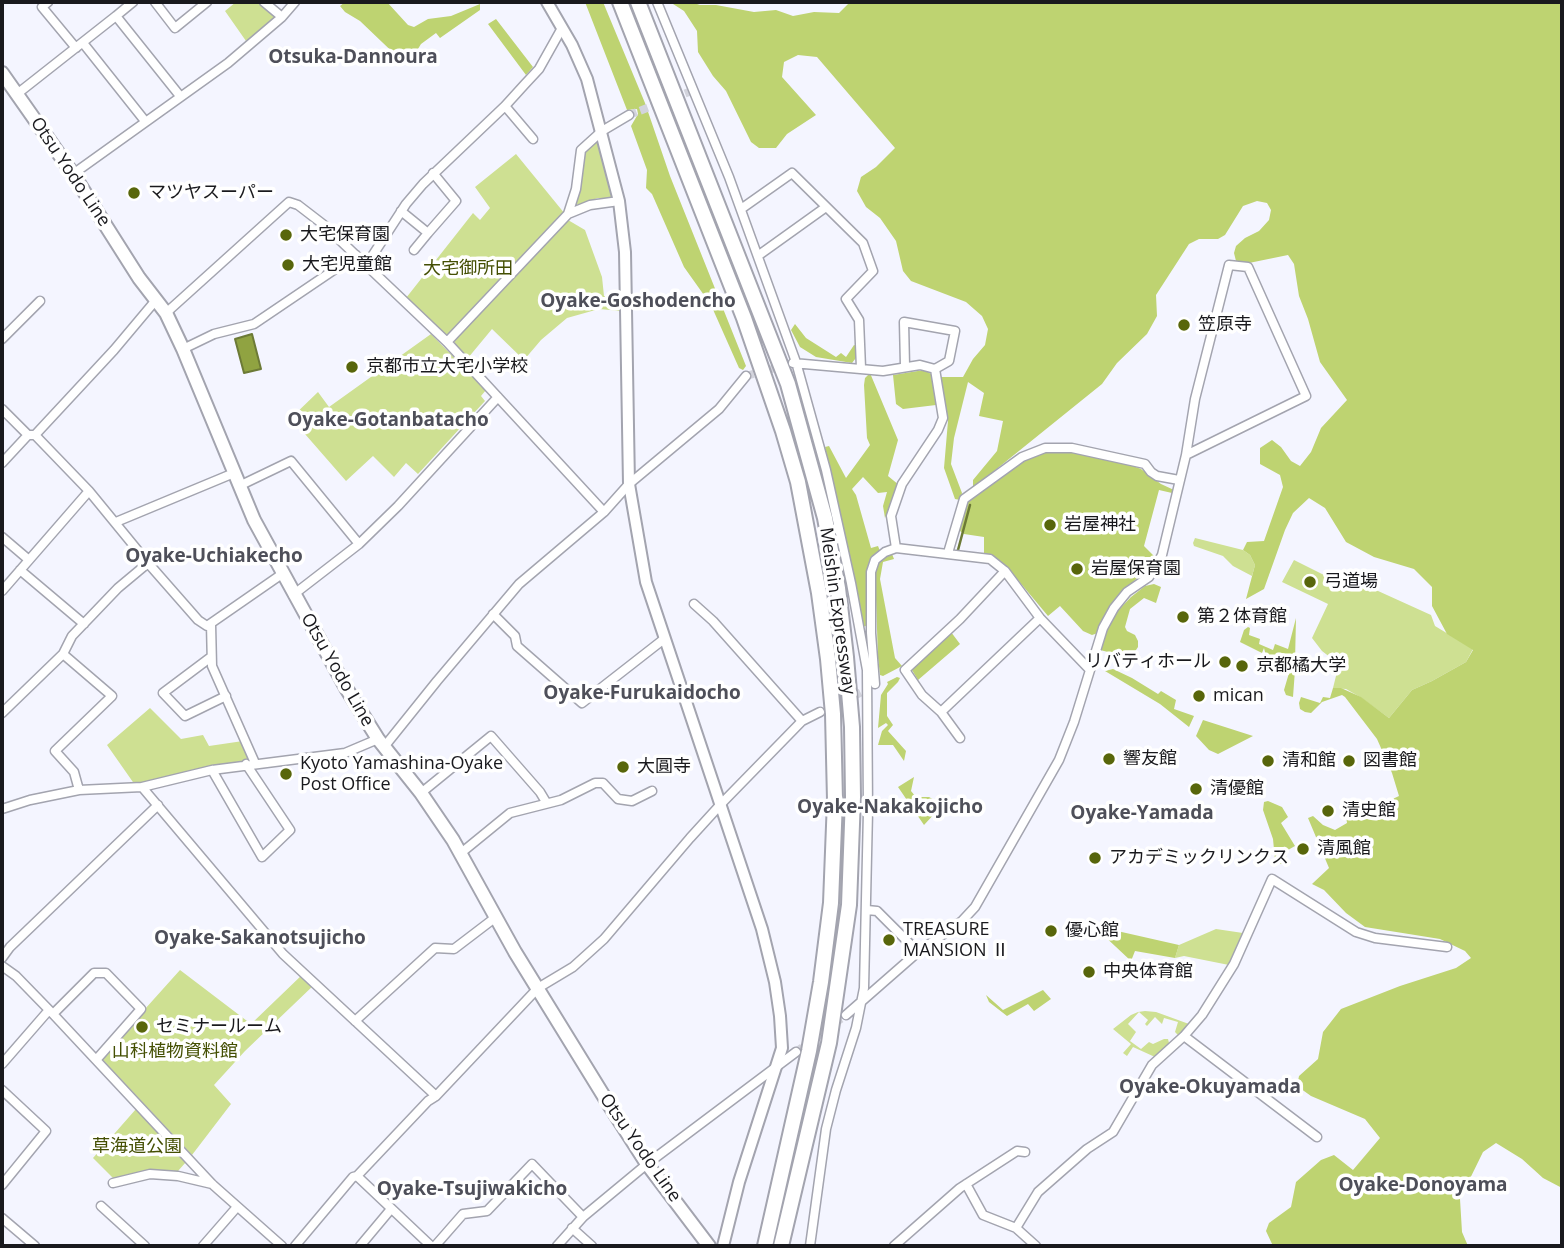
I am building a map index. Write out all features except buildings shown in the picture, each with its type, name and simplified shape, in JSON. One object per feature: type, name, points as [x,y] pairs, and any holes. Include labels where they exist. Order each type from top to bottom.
[{"type":"highway","name":"Meishin Expressway","points":[[620,2],[744,318],[783,431],[798,482],[828,659],[833,714],[835,800],[831,903],[809,1051],[765,1246]]},
{"type":"highway","name":"Meishin Expressway","points":[[638,2],[788,384],[825,518],[838,588],[846,657],[852,727],[853,797],[849,905],[829,1043],[781,1246]]},
{"type":"main road","name":"Otsu Yodo Line","points":[[2,74],[166,313],[254,520],[293,595],[381,743],[421,793],[461,853],[515,952],[647,1164],[709,1246]]},
{"type":"street","points":[[48,2],[42,7],[145,121]]},
{"type":"street","points":[[17,94],[134,2]]},
{"type":"street","points":[[155,2],[175,28],[207,2]]},
{"type":"street","points":[[264,2],[282,17]]},
{"type":"street","points":[[73,174],[228,63],[282,17],[295,2]]},
{"type":"street","points":[[547,2],[587,79],[619,201],[625,252],[629,484],[646,582],[762,929],[775,982],[782,1048],[739,1182],[723,1246]]},
{"type":"street","points":[[657,2],[691,92],[759,255],[795,363],[825,470],[872,687]]},
{"type":"street","points":[[116,16],[180,96]]},
{"type":"street","points":[[367,264],[401,211],[433,173],[505,106],[538,69],[562,28]]},
{"type":"street","points":[[505,106],[533,139]]},
{"type":"street","points":[[568,214],[576,188],[581,150],[602,131],[629,115]]},
{"type":"street","points":[[414,250],[456,201],[433,173]]},
{"type":"street","points":[[741,209],[792,173],[863,243],[873,271],[846,299],[859,320],[861,368]]},
{"type":"street","points":[[447,342],[568,214],[590,205],[619,201]]},
{"type":"street","points":[[166,313],[289,202],[298,205],[367,264],[447,342],[604,512]]},
{"type":"street","points":[[759,255],[826,207]]},
{"type":"street","points":[[401,211],[428,233]]},
{"type":"street","points":[[183,349],[214,334],[254,324],[356,254]]},
{"type":"street","points":[[846,1014],[975,907],[1059,760],[1074,722],[1103,628],[1114,608],[1127,592],[1149,577],[1162,555],[1186,455],[1195,399],[1229,265],[1248,267],[1306,397],[1186,455]]},
{"type":"street","points":[[2,463],[114,350],[156,300]]},
{"type":"street","points":[[2,339],[40,301]]},
{"type":"street","points":[[795,363],[883,371],[920,365],[935,369],[949,361],[955,331],[904,322],[905,366]]},
{"type":"street","points":[[896,548],[891,516],[902,484],[943,418],[935,369]]},
{"type":"street","points":[[2,809],[79,790],[142,787],[212,770],[345,753],[381,743],[519,584],[604,512],[629,484],[719,409],[746,376]]},
{"type":"street","points":[[293,595],[359,544],[398,506],[498,397]]},
{"type":"street","points":[[2,409],[89,491],[198,620],[207,625],[211,624],[282,574]]},
{"type":"street","points":[[948,554],[964,499],[1019,459],[1045,448],[1072,448],[1145,464],[1157,476],[1179,480]]},
{"type":"street","points":[[116,522],[291,461],[359,544]]},
{"type":"street","points":[[2,591],[89,491]]},
{"type":"street","points":[[2,537],[29,560]]},
{"type":"street","points":[[810,1246],[826,1129],[856,1028],[864,988],[872,687],[871,572],[875,561],[885,552],[896,548],[990,559],[1005,571],[1041,618],[1090,670]]},
{"type":"street","points":[[2,713],[63,654],[72,636],[118,587],[148,563]]},
{"type":"street","points":[[20,570],[84,624]]},
{"type":"street","points":[[960,738],[941,712],[922,695],[905,670],[960,619],[1005,571]]},
{"type":"street","points":[[694,604],[713,621],[802,721]]},
{"type":"street","points":[[493,614],[515,636],[517,646],[582,704],[664,639]]},
{"type":"street","points":[[941,712],[1041,618]]},
{"type":"street","points":[[211,624],[212,666],[251,764],[290,830],[262,858],[212,770]]},
{"type":"street","points":[[63,654],[112,696],[55,751],[74,772],[79,790]]},
{"type":"street","points":[[211,657],[163,693],[185,716],[226,696]]},
{"type":"street","points":[[295,1246],[353,1177],[436,1096],[538,988],[573,967],[604,939],[721,804],[802,721],[820,712]]},
{"type":"street","points":[[421,793],[491,736],[546,802]]},
{"type":"street","points":[[461,853],[510,813],[561,800],[595,783],[603,783],[618,799],[632,801],[652,791]]},
{"type":"street","points":[[142,787],[283,954],[436,1096]]},
{"type":"street","points":[[2,958],[10,947],[158,805]]},
{"type":"street","points":[[1016,1228],[1038,1192],[1087,1149],[1113,1132],[1152,1065],[1184,1037],[1202,1015],[1234,964],[1272,879],[1287,891],[1356,932],[1375,938],[1447,947]]},
{"type":"street","points":[[867,910],[877,911],[918,952]]},
{"type":"street","points":[[355,1021],[435,948],[454,949],[496,917]]},
{"type":"street","points":[[2,966],[16,976],[51,1012],[212,1184],[282,1246]]},
{"type":"street","points":[[2,1064],[51,1012],[94,973],[106,973],[141,1009],[96,1060]]},
{"type":"street","points":[[1184,1037],[1317,1137]]},
{"type":"street","points":[[558,1246],[583,1217],[647,1164],[796,1052]]},
{"type":"street","points":[[2,1090],[47,1131],[2,1185]]},
{"type":"street","points":[[894,1246],[966,1184],[1017,1151],[1026,1152]]},
{"type":"street","points":[[357,1176],[433,1246],[463,1214],[487,1211],[532,1164],[583,1217]]},
{"type":"street","points":[[113,1183],[150,1174],[178,1176],[212,1184]]},
{"type":"street","points":[[966,1184],[983,1215],[1016,1228],[1035,1246]]},
{"type":"street","points":[[101,1206],[145,1246]]},
{"type":"street","points":[[203,1246],[237,1207]]},
{"type":"street","points":[[360,1246],[391,1209]]},
{"type":"street","points":[[2,1218],[35,1246]]},
{"type":"street","points":[[572,1228],[592,1246]]},
{"type":"green space","points":[[236,2],[260,2],[275,15],[275,20],[246,41],[225,11]]},
{"type":"green space","points":[[600,137],[613,198],[598,198],[576,205],[585,149]]},
{"type":"green space","points":[[516,154],[565,214],[449,334],[445,334],[406,298],[473,213],[480,220],[490,208],[475,187]]},
{"type":"green space","name":"大宅御所田","points":[[568,220],[585,230],[602,277],[604,296],[621,299],[621,311],[599,309],[567,318],[541,340],[524,360],[492,329],[468,358],[454,345],[456,337]]},
{"type":"green space","points":[[431,334],[486,390],[481,396],[485,401],[418,474],[406,463],[394,477],[373,456],[346,481],[291,418],[318,392],[329,407]]},
{"type":"green space","points":[[1195,538],[1243,550],[1250,555],[1255,565],[1252,576],[1233,566],[1223,556],[1194,546]]},
{"type":"green space","points":[[1294,560],[1330,578],[1334,571],[1431,615],[1435,626],[1473,649],[1466,662],[1412,690],[1389,718],[1346,689],[1333,688],[1339,664],[1322,651],[1312,638],[1328,604],[1282,582]]},
{"type":"green space","points":[[150,708],[181,739],[203,735],[209,746],[243,741],[250,757],[247,761],[212,766],[135,785],[107,745]]},
{"type":"green space","points":[[1216,929],[1243,933],[1229,965],[1184,956],[1175,958],[1179,945]]},
{"type":"green space","name":"山科植物資料館","points":[[180,970],[251,1024],[304,973],[315,984],[245,1051],[214,1085],[231,1104],[192,1155],[101,1058]]},
{"type":"green space","points":[[1145,1011],[1156,1012],[1189,1024],[1178,1035],[1175,1032],[1178,1022],[1164,1018],[1162,1024],[1155,1017],[1147,1026],[1145,1024],[1148,1020],[1139,1012],[1128,1024],[1136,1032],[1130,1041],[1141,1049],[1149,1042],[1153,1044],[1168,1039],[1169,1043],[1155,1057],[1133,1047],[1127,1056],[1123,1053],[1131,1044],[1113,1029],[1131,1015],[1138,1012]]},
{"type":"green space","name":"草海道公園","points":[[136,1109],[186,1162],[178,1171],[150,1170],[115,1180],[93,1158]]},
{"type":"shaded area","points":[[345,2],[387,2],[408,25],[414,27],[428,19],[451,16],[480,4],[480,10],[440,38],[436,33],[421,44],[410,62],[405,64],[360,21],[345,12],[340,6]]},
{"type":"shaded area","points":[[585,2],[603,2],[645,103],[670,176],[746,366],[743,370],[739,368],[711,305],[684,267],[652,194],[646,188],[647,170],[631,126],[638,114],[637,109],[627,110]]},
{"type":"shaded area","points":[[673,2],[716,5],[754,12],[776,10],[793,16],[814,12],[839,13],[850,2],[1562,2],[1562,1188],[1543,1178],[1522,1159],[1496,1143],[1483,1152],[1460,1199],[1462,1232],[1468,1246],[1273,1246],[1266,1231],[1269,1223],[1291,1207],[1296,1182],[1321,1160],[1334,1155],[1353,1170],[1380,1138],[1365,1119],[1311,1096],[1297,1086],[1299,1076],[1318,1059],[1323,1032],[1341,1009],[1456,968],[1471,958],[1465,951],[1440,939],[1365,927],[1346,913],[1324,890],[1312,884],[1329,868],[1308,818],[1313,816],[1323,825],[1335,830],[1347,823],[1346,815],[1350,807],[1382,804],[1399,796],[1377,739],[1345,697],[1342,695],[1322,702],[1311,713],[1300,709],[1301,697],[1320,703],[1323,697],[1330,698],[1333,688],[1341,688],[1361,697],[1389,718],[1412,690],[1466,662],[1473,650],[1447,634],[1432,606],[1432,587],[1414,569],[1374,557],[1346,542],[1325,508],[1309,498],[1293,513],[1264,589],[1246,599],[1255,565],[1250,555],[1243,550],[1247,542],[1264,541],[1283,487],[1280,475],[1260,464],[1260,448],[1272,440],[1291,461],[1300,466],[1311,452],[1321,428],[1347,400],[1320,362],[1299,296],[1294,264],[1288,255],[1244,264],[1236,261],[1236,246],[1259,231],[1269,220],[1271,210],[1267,203],[1257,201],[1243,206],[1225,235],[1218,239],[1199,239],[1189,244],[1156,295],[1157,316],[1147,334],[1117,363],[1102,384],[973,488],[973,480],[997,451],[1003,421],[979,416],[984,393],[968,382],[954,438],[951,464],[962,493],[960,500],[955,499],[944,468],[948,421],[941,377],[963,377],[985,345],[988,329],[982,316],[966,302],[911,281],[903,271],[896,241],[880,218],[866,207],[857,191],[861,177],[876,167],[895,148],[817,57],[798,55],[784,62],[782,77],[816,115],[787,134],[776,148],[759,148],[751,142],[726,91],[698,52],[697,31],[684,11]]},
{"type":"shaded area","points":[[496,19],[533,67],[526,75],[488,24]]},
{"type":"shaded area","points":[[795,324],[806,338],[836,357],[841,353],[846,357],[854,345],[858,346],[859,354],[852,363],[816,357],[800,347],[791,330]]},
{"type":"shaded area","points":[[252,334],[261,369],[244,373],[235,339]]},
{"type":"shaded area","points":[[924,370],[933,375],[936,405],[903,409],[896,404],[893,375]]},
{"type":"shaded area","points":[[870,373],[898,440],[888,476],[899,485],[885,518],[883,506],[887,492],[878,493],[863,477],[852,489],[871,548],[878,546],[880,551],[872,557],[868,565],[868,625],[863,627],[825,447],[829,446],[846,478],[870,445],[867,438],[864,385],[865,378]]},
{"type":"shaded area","points":[[1055,451],[1117,460],[1141,469],[1174,490],[1172,493],[1159,490],[1144,546],[1156,558],[1120,596],[1098,633],[1092,635],[1083,631],[1060,606],[1048,616],[1007,567],[984,554],[984,537],[960,531],[965,504],[972,495],[1019,463]]},
{"type":"shaded area","points":[[892,554],[894,559],[883,562],[880,579],[895,658],[902,666],[883,676],[880,675],[878,658],[875,570],[883,557]]},
{"type":"shaded area","points":[[1154,584],[1161,587],[1156,603],[1144,598],[1130,609],[1125,627],[1138,641],[1134,653],[1124,656],[1100,650],[1112,617],[1145,586]]},
{"type":"shaded area","points":[[1296,618],[1295,662],[1288,660],[1288,667],[1295,670],[1293,697],[1286,695],[1284,690],[1289,673],[1277,663],[1267,660],[1264,648],[1262,653],[1240,642],[1244,630],[1248,627],[1249,635],[1260,639],[1259,644],[1273,650],[1275,644],[1288,649]]},
{"type":"shaded area","points":[[951,632],[960,644],[918,680],[912,670]]},
{"type":"shaded area","points":[[1113,669],[1158,694],[1161,691],[1176,700],[1174,709],[1194,716],[1189,727],[1160,704],[1105,671]]},
{"type":"shaded area","points":[[900,678],[898,682],[887,693],[887,716],[893,725],[888,731],[906,751],[904,761],[893,745],[878,745],[882,731],[888,725],[886,723],[878,728],[881,695],[887,682]]},
{"type":"shaded area","points":[[1203,720],[1253,736],[1218,754],[1209,750],[1196,736]]},
{"type":"shaded area","points":[[914,777],[911,791],[916,797],[929,797],[938,802],[937,811],[924,825],[898,787]]},
{"type":"shaded area","points":[[1264,802],[1282,807],[1288,817],[1281,823],[1295,846],[1288,850],[1285,863],[1280,864],[1275,860],[1273,839],[1263,810]]},
{"type":"shaded area","points":[[1104,928],[1179,945],[1175,958],[1135,951],[1131,961],[1100,932]]},
{"type":"shaded area","points":[[1043,990],[1051,999],[1034,1011],[1028,1004],[1007,1016],[989,1002],[986,995],[1003,1010]]},
{"type":"waterway","points":[[958,550],[970,505]]},
{"type":"tunnel","points":[[629,115],[689,92]]},
{"type":"tunnel","points":[[746,376],[783,366]]},
{"type":"tunnel","points":[[832,707],[862,692]]},
{"type":"tunnel","points":[[796,1052],[846,1015]]},
{"type":"place","name":"マツヤスーパー","points":[[134,193]]},
{"type":"place","name":"大宅保育園","points":[[286,235]]},
{"type":"place","name":"大宅児童館","points":[[288,265]]},
{"type":"place","name":"笠原寺","points":[[1184,325]]},
{"type":"place","name":"京都市立大宅小学校","points":[[352,367]]},
{"type":"place","name":"岩屋神社","points":[[1050,525]]},
{"type":"place","name":"岩屋保育園","points":[[1077,569]]},
{"type":"place","name":"弓道場","points":[[1310,582]]},
{"type":"place","name":"第２体育館","points":[[1183,617]]},
{"type":"place","name":"リバティホール","points":[[1225,662]]},
{"type":"place","name":"京都橘大学","points":[[1242,666]]},
{"type":"place","name":"mican","points":[[1199,696]]},
{"type":"place","name":"響友館","points":[[1109,759]]},
{"type":"place","name":"清和館","points":[[1268,761]]},
{"type":"place","name":"図書館","points":[[1349,761]]},
{"type":"place","name":"大圓寺","points":[[623,767]]},
{"type":"place","name":"Kyoto Yamashina-Oyake Post Office","points":[[286,774]]},
{"type":"place","name":"清優館","points":[[1196,789]]},
{"type":"place","name":"清史館","points":[[1328,811]]},
{"type":"place","name":"清風館","points":[[1303,849]]},
{"type":"place","name":"アカデミックリンクス","points":[[1095,858]]},
{"type":"place","name":"優心館","points":[[1051,931]]},
{"type":"place","name":"TREASURE MANSION Ⅱ","points":[[889,940]]},
{"type":"place","name":"中央体育館","points":[[1089,972]]},
{"type":"place","name":"セミナールーム","points":[[142,1027]]},
{"type":"district","name":"Otsuka-Dannoura","points":[[353,58]]},
{"type":"district","name":"Oyake-Goshodencho","points":[[638,302]]},
{"type":"district","name":"Oyake-Gotanbatacho","points":[[388,421]]},
{"type":"district","name":"Oyake-Uchiakecho","points":[[214,557]]},
{"type":"district","name":"Oyake-Furukaidocho","points":[[642,694]]},
{"type":"district","name":"Oyake-Nakakojicho","points":[[890,808]]},
{"type":"district","name":"Oyake-Yamada","points":[[1142,814]]},
{"type":"district","name":"Oyake-Sakanotsujicho","points":[[260,939]]},
{"type":"district","name":"Oyake-Okuyamada","points":[[1210,1088]]},
{"type":"district","name":"Oyake-Donoyama","points":[[1423,1186]]},
{"type":"district","name":"Oyake-Tsujiwakicho","points":[[472,1190]]}]
